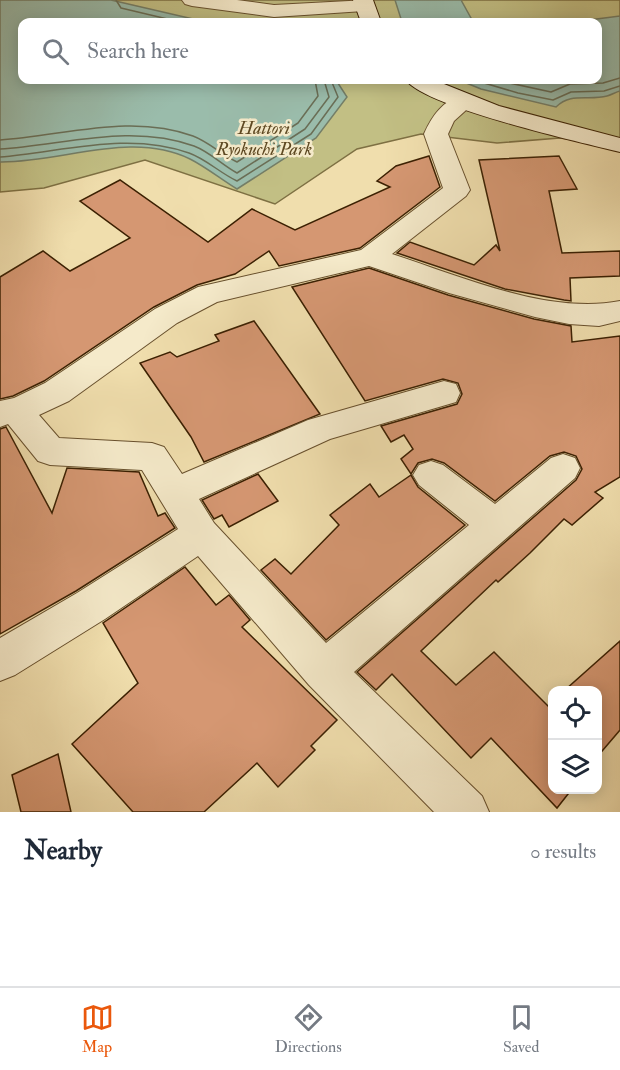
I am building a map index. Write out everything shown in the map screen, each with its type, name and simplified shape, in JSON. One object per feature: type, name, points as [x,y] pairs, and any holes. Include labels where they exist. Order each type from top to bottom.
[{"type":"street","points":[[192,0],[274,11],[366,9]]},
{"type":"street","points":[[425,84],[463,102],[542,126],[620,145]]},
{"type":"street","points":[[463,102],[444,117],[436,134],[458,190],[370,257],[208,294],[166,316],[57,392],[8,413],[50,451],[152,457],[201,534],[324,671],[466,812]]},
{"type":"street","points":[[370,257],[534,308],[574,316],[620,311]]},
{"type":"street","points":[[176,494],[320,429],[444,393]]},
{"type":"street","points":[[324,671],[563,468]]},
{"type":"street","points":[[431,475],[495,525]]},
{"type":"street","points":[[0,661],[91,606],[201,534]]},
{"type":"green space","name":"Hattori Ryokuchi Park","points":[[0,0],[620,0],[620,147],[560,138],[497,143],[421,134],[357,149],[275,204],[145,160],[44,188],[0,192]]},
{"type":"water","points":[[0,0],[111,0],[189,18],[18,18],[18,84],[339,84],[347,97],[316,138],[237,189],[190,159],[167,151],[144,147],[120,147],[24,161],[0,162]]},
{"type":"water","points":[[395,0],[461,0],[471,18],[401,18]]},
{"type":"water","points":[[620,16],[620,91],[600,97],[574,98],[556,107],[469,84],[602,84],[602,18]]},
{"type":"building","points":[[429,156],[440,187],[360,248],[279,266],[269,251],[235,274],[197,285],[154,307],[44,381],[13,396],[0,399],[0,277],[43,251],[70,271],[130,238],[80,201],[120,180],[208,242],[252,209],[295,230],[390,187],[377,181],[396,166]]},
{"type":"building","points":[[559,156],[577,189],[549,191],[562,253],[620,251],[620,276],[570,278],[571,301],[505,289],[397,253],[410,242],[474,265],[496,245],[500,251],[479,160]]},
{"type":"building","points":[[369,268],[448,295],[534,319],[571,326],[572,342],[620,336],[620,477],[595,492],[603,498],[572,525],[564,519],[530,553],[498,582],[496,580],[421,651],[456,685],[494,652],[548,706],[548,794],[568,794],[557,808],[491,738],[471,758],[392,674],[376,690],[357,672],[576,480],[582,469],[576,456],[564,452],[550,456],[495,501],[444,463],[432,459],[418,463],[411,474],[401,459],[413,449],[404,435],[391,442],[381,426],[457,404],[462,394],[458,383],[443,379],[365,401],[292,287]]},
{"type":"building","points":[[254,321],[320,414],[204,462],[191,437],[140,363],[170,352],[177,357],[219,341],[215,335]]},
{"type":"building","points":[[6,427],[52,513],[67,468],[139,472],[158,516],[165,513],[175,528],[76,591],[0,634],[0,429]]},
{"type":"building","points":[[258,474],[278,501],[229,527],[222,515],[214,519],[202,500]]},
{"type":"building","points":[[411,475],[418,487],[465,525],[326,640],[261,570],[275,559],[291,574],[339,525],[330,515],[370,484],[379,497]]},
{"type":"building","points":[[185,567],[216,605],[229,595],[250,620],[242,627],[337,720],[311,746],[315,750],[278,787],[257,763],[204,812],[133,812],[72,744],[138,683],[103,623]]},
{"type":"building","points":[[620,641],[620,730],[602,751],[602,686],[569,686]]},
{"type":"building","points":[[58,754],[71,812],[21,812],[12,775]]}]
